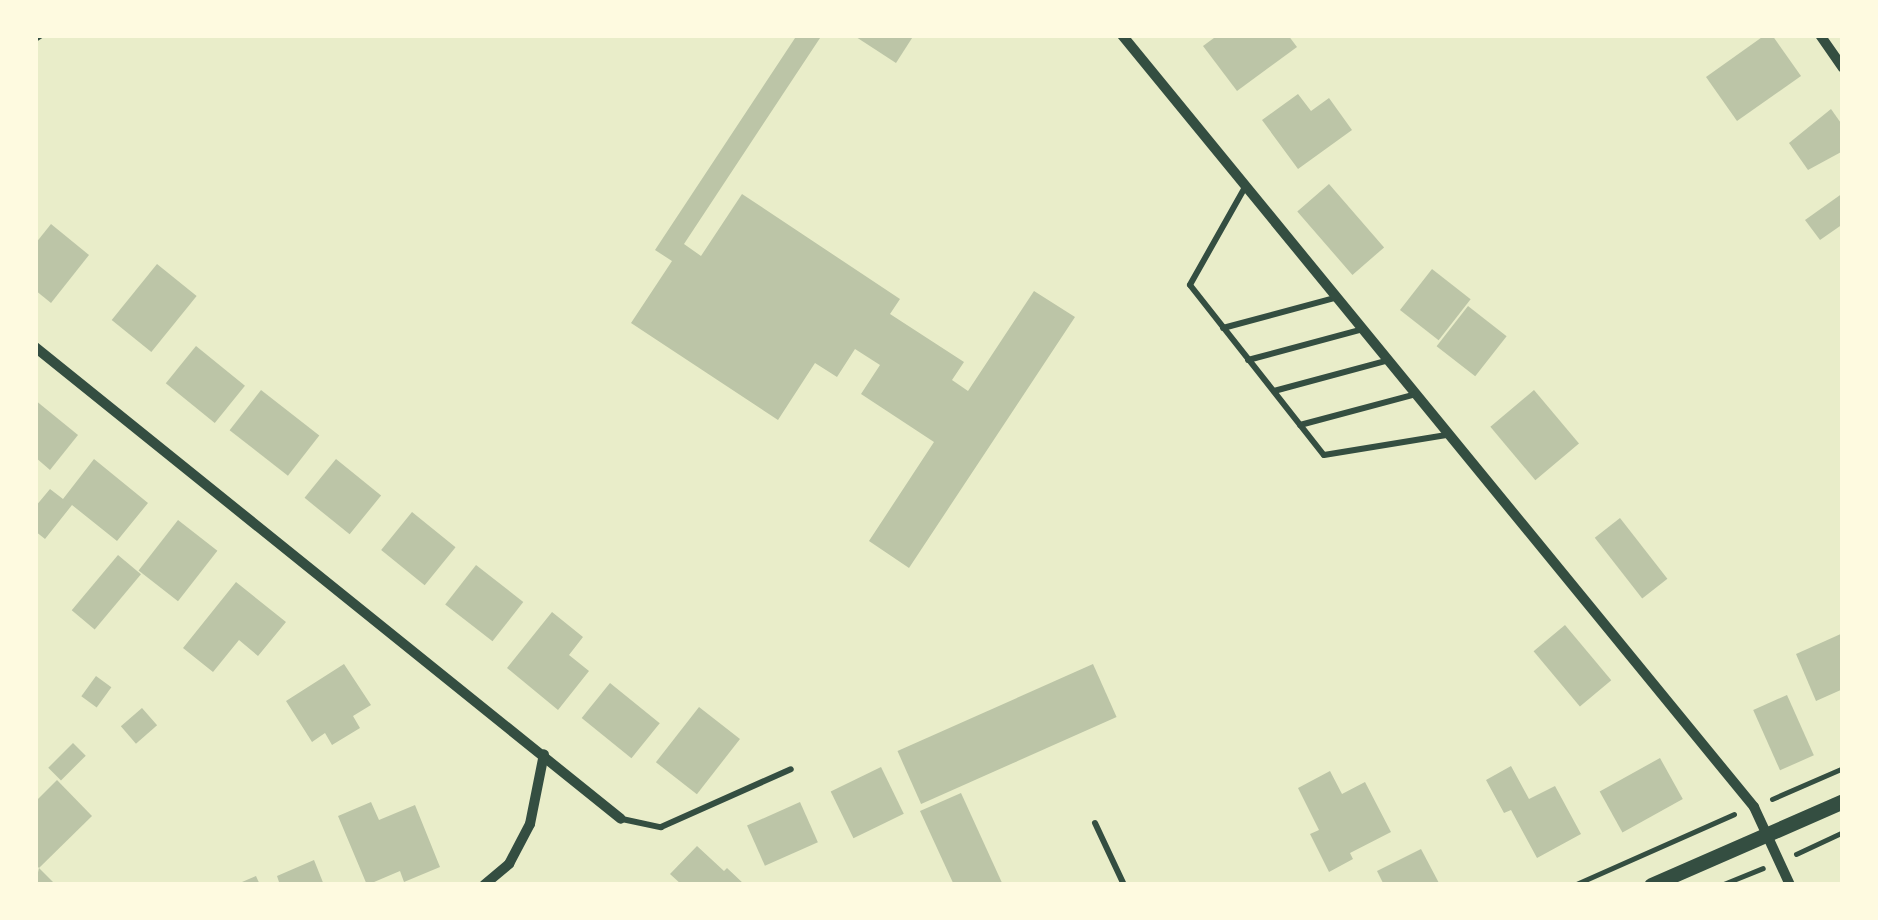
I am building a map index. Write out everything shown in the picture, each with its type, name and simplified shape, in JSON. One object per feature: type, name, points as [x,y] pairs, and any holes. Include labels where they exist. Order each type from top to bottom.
[{"type":"street","points":[[1122,35],[1244,190],[1754,807],[1790,885]]},
{"type":"street","points":[[1820,35],[1843,68]]},
{"type":"street","points":[[35,347],[621,819]]},
{"type":"street","points":[[484,885],[509,864],[530,824],[544,754]]},
{"type":"street","points":[[1651,885],[1843,801]]},
{"type":"lane","points":[[1244,190],[1190,286],[1324,455],[1446,435]]},
{"type":"lane","points":[[1223,328],[1334,298]]},
{"type":"lane","points":[[1248,360],[1360,330]]},
{"type":"lane","points":[[1274,391],[1385,361]]},
{"type":"lane","points":[[1300,425],[1413,395]]},
{"type":"lane","points":[[621,819],[661,827],[790,769]]},
{"type":"lane","points":[[1095,823],[1124,885]]},
{"type":"path","points":[[1574,885],[1843,768]]},
{"type":"path","points":[[1722,885],[1732,880]]},
{"type":"building","points":[[797,35],[822,35],[684,244],[701,256],[742,194],[900,299],[890,314],[964,362],[952,380],[968,391],[1034,291],[1075,317],[909,568],[869,541],[934,442],[861,394],[880,365],[855,349],[837,377],[815,363],[778,420],[631,323],[672,261],[655,250]]},
{"type":"building","points":[[853,35],[914,35],[896,63]]},
{"type":"building","points":[[1218,35],[1288,35],[1297,47],[1237,91],[1203,46]]},
{"type":"building","points":[[1765,35],[1772,35],[1801,76],[1737,121],[1706,77]]},
{"type":"building","points":[[1298,94],[1311,111],[1329,98],[1352,130],[1298,169],[1262,120]]},
{"type":"building","points":[[1831,109],[1843,126],[1843,151],[1808,170],[1789,143]]},
{"type":"building","points":[[1329,184],[1384,247],[1352,275],[1297,212]]},
{"type":"building","points":[[1843,193],[1843,224],[1820,240],[1805,220]]},
{"type":"building","points":[[51,224],[89,255],[51,303],[35,290],[35,244]]},
{"type":"building","points":[[157,264],[197,296],[151,352],[112,320]]},
{"type":"building","points":[[1432,269],[1471,299],[1439,340],[1400,310]]},
{"type":"building","points":[[1468,306],[1507,336],[1475,376],[1437,346]]},
{"type":"building","points":[[196,346],[245,386],[215,423],[166,383]]},
{"type":"building","points":[[261,390],[319,436],[288,476],[230,430]]},
{"type":"building","points":[[1534,390],[1579,444],[1535,480],[1490,427]]},
{"type":"building","points":[[35,400],[78,435],[50,470],[35,457]]},
{"type":"building","points":[[94,459],[148,503],[117,541],[72,505],[45,539],[35,531],[35,507],[50,489],[63,499]]},
{"type":"building","points":[[336,459],[381,496],[350,534],[305,498]]},
{"type":"building","points":[[412,512],[456,547],[425,585],[381,550]]},
{"type":"building","points":[[1620,518],[1667,579],[1642,598],[1595,538]]},
{"type":"building","points":[[178,520],[217,551],[178,601],[139,570]]},
{"type":"building","points":[[118,555],[141,574],[95,629],[72,610]]},
{"type":"building","points":[[476,565],[523,602],[492,641],[445,604]]},
{"type":"building","points":[[236,582],[286,622],[258,656],[239,640],[213,672],[183,648]]},
{"type":"building","points":[[552,612],[583,637],[569,655],[589,671],[558,710],[507,668]]},
{"type":"building","points":[[1565,625],[1611,680],[1580,707],[1534,651]]},
{"type":"building","points":[[1843,633],[1843,689],[1816,701],[1796,654]]},
{"type":"building","points":[[344,664],[371,705],[353,716],[360,728],[332,745],[325,733],[312,742],[286,701]]},
{"type":"building","points":[[1093,664],[1117,717],[921,804],[898,751]]},
{"type":"building","points":[[96,676],[111,687],[97,707],[81,696]]},
{"type":"building","points":[[610,683],[660,723],[631,758],[582,718]]},
{"type":"building","points":[[1787,695],[1814,755],[1780,770],[1753,710]]},
{"type":"building","points":[[699,707],[740,739],[697,794],[656,762]]},
{"type":"building","points":[[142,708],[157,725],[136,744],[121,726]]},
{"type":"building","points":[[73,743],[86,756],[61,780],[48,768]]},
{"type":"building","points":[[1660,758],[1683,799],[1622,833],[1600,791]]},
{"type":"building","points":[[1511,766],[1529,799],[1555,786],[1581,834],[1537,858],[1511,810],[1504,813],[1486,780]]},
{"type":"building","points":[[881,767],[904,814],[853,838],[831,792]]},
{"type":"building","points":[[1330,771],[1342,794],[1365,782],[1391,832],[1350,853],[1353,859],[1329,872],[1310,834],[1319,830],[1298,788]]},
{"type":"building","points":[[57,780],[92,816],[39,868],[35,864],[35,802]]},
{"type":"building","points":[[961,793],[1003,885],[954,885],[920,811]]},
{"type":"building","points":[[371,802],[379,820],[415,805],[440,867],[404,882],[400,871],[367,885],[338,816]]},
{"type":"building","points":[[800,802],[818,842],[765,866],[747,826]]},
{"type":"building","points":[[697,846],[745,885],[682,885],[670,874]]},
{"type":"building","points":[[1421,849],[1440,885],[1384,885],[1377,871]]},
{"type":"building","points":[[314,860],[324,885],[280,885],[277,876]]},
{"type":"building","points":[[39,868],[56,885],[35,885]]},
{"type":"building","points":[[256,876],[260,885],[235,885]]}]
